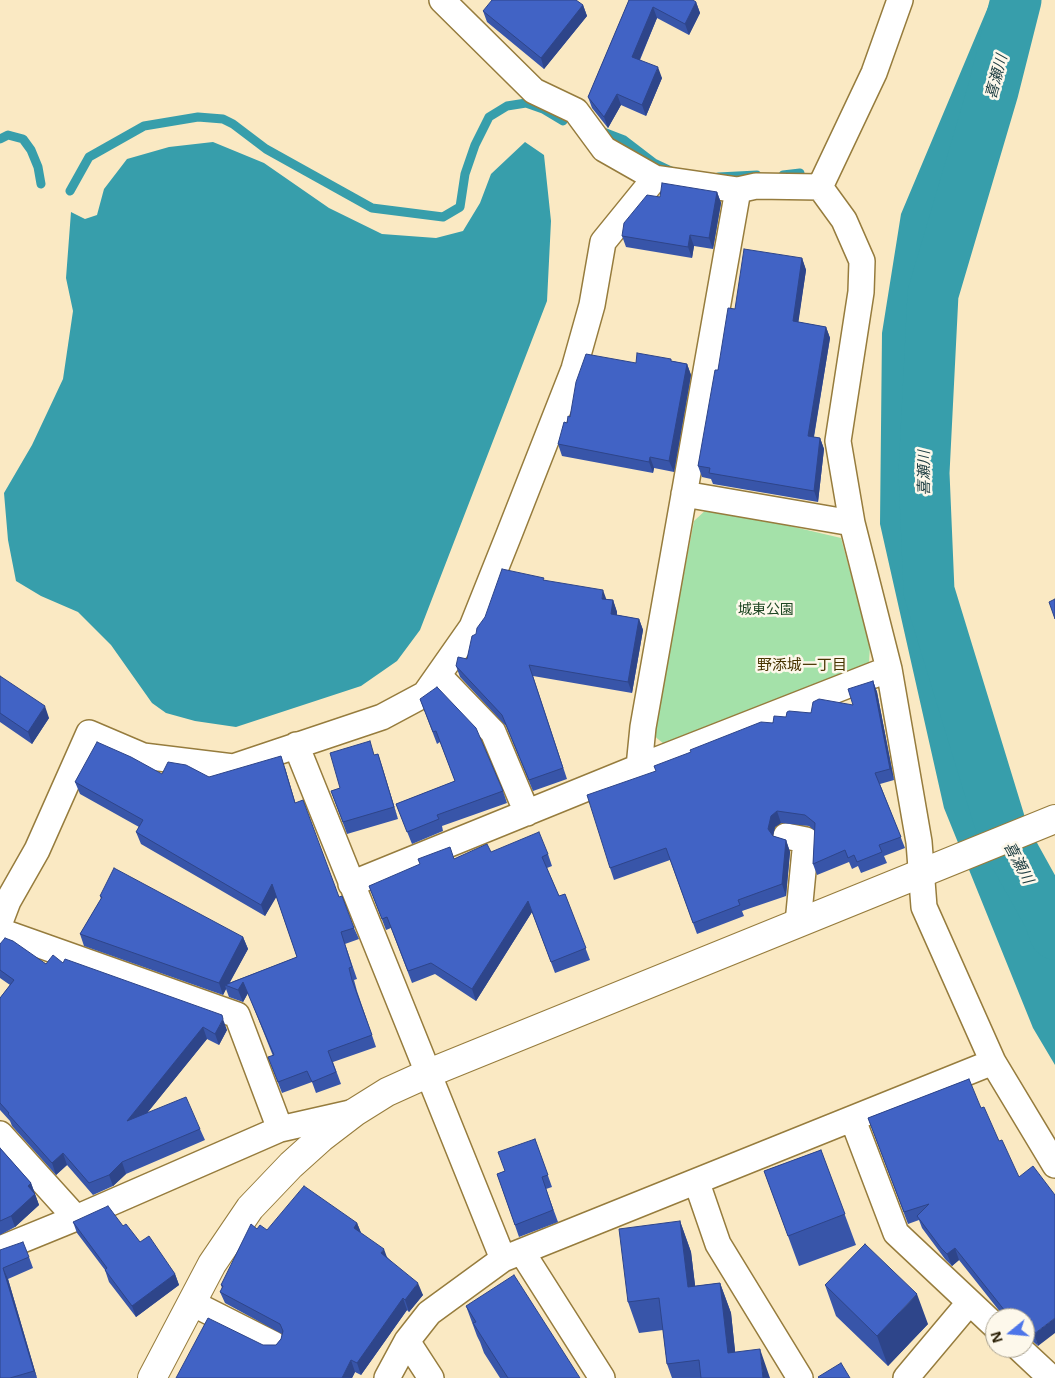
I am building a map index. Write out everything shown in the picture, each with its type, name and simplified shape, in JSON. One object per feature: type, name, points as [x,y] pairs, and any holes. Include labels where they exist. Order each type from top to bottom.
[{"type":"street","points":[[442,0],[534,91],[576,111],[604,149],[655,178],[738,190],[756,186],[820,187]]},
{"type":"street","points":[[820,187],[874,72],[900,0]]},
{"type":"street","points":[[0,922],[8,901],[37,850],[89,732],[143,756],[234,767],[382,717],[426,694],[472,627],[574,369],[592,305],[602,242],[655,178]]},
{"type":"street","points":[[820,187],[844,220],[862,260],[861,292],[838,441],[852,522],[889,669],[919,842],[932,869],[924,907],[994,1062],[1055,1165]]},
{"type":"street","points":[[639,767],[643,727],[738,190]]},
{"type":"street","points":[[684,494],[852,522]]},
{"type":"street","points":[[351,884],[639,767],[889,669]]},
{"type":"street","points":[[438,676],[493,732],[527,813]]},
{"type":"street","points":[[296,745],[429,1073],[512,1255],[602,1378]]},
{"type":"street","points":[[152,1378],[212,1264],[250,1208],[291,1165],[321,1138],[355,1112],[388,1092],[429,1073],[1052,820]]},
{"type":"street","points":[[786,836],[806,840],[798,923]]},
{"type":"street","points":[[0,931],[237,1015],[280,1129]]},
{"type":"street","points":[[387,1378],[407,1341],[429,1313],[512,1255],[697,1183],[994,1062]]},
{"type":"street","points":[[0,1249],[280,1129],[355,1112]]},
{"type":"street","points":[[852,1120],[896,1233],[985,1317]]},
{"type":"street","points":[[0,1134],[76,1218]]},
{"type":"street","points":[[697,1183],[718,1244],[800,1378]]},
{"type":"street","points":[[906,1378],[969,1302]]},
{"type":"street","points":[[192,1303],[273,1344]]},
{"type":"street","points":[[407,1341],[431,1378]]},
{"type":"street","points":[[1024,1358],[1034,1378]]},
{"type":"street","points":[[1030,1358],[1051,1378]]},
{"type":"green space","name":"城東公園","points":[[709,507],[841,538],[870,645],[869,663],[664,744],[653,735],[694,521]]},
{"type":"water","points":[[991,0],[1015,0],[961,202],[933,294],[924,473],[929,592],[1004,836],[1048,915],[1055,934],[1055,1065],[1033,1028],[944,808],[880,524],[882,333],[901,214]]},
{"type":"water","points":[[213,142],[264,163],[329,208],[382,234],[436,238],[463,231],[480,203],[491,174],[525,142],[544,155],[551,221],[547,301],[420,630],[397,661],[361,686],[236,727],[195,721],[166,713],[152,703],[111,645],[78,612],[41,596],[16,581],[8,540],[4,493],[32,445],[63,379],[73,311],[66,278],[71,212],[85,219],[97,215],[104,189],[127,159],[169,147]]},
{"type":"building","points":[[492,0],[576,0],[583,5],[541,58],[483,11]]},
{"type":"building","points":[[629,0],[693,0],[696,2],[685,24],[653,7],[632,57],[658,67],[642,105],[617,94],[604,117],[588,97]]},
{"type":"building","points":[[662,183],[717,192],[709,238],[690,235],[688,247],[622,236],[624,223],[647,195],[660,197]]},
{"type":"building","points":[[744,249],[802,258],[793,321],[826,327],[808,436],[820,438],[814,491],[709,473],[710,468],[698,466],[715,370],[718,370],[728,308],[735,309]]},
{"type":"building","points":[[637,353],[687,364],[669,461],[650,457],[649,462],[558,444],[564,422],[567,423],[568,416],[570,417],[576,382],[586,354],[636,363]]},
{"type":"building","points":[[502,569],[544,578],[543,580],[603,590],[602,599],[613,600],[611,614],[639,619],[628,682],[529,665],[563,768],[529,780],[502,715],[456,666],[458,657],[467,659],[472,636],[476,634],[477,628],[485,617]]},
{"type":"building","points":[[1055,599],[1055,619],[1049,602]]},
{"type":"building","points":[[0,676],[45,706],[28,732],[0,713]]},
{"type":"building","points":[[873,681],[890,769],[875,773],[901,837],[879,845],[882,852],[857,862],[854,855],[848,858],[845,850],[813,864],[815,823],[805,815],[777,811],[771,816],[768,829],[773,836],[786,840],[782,884],[738,900],[740,905],[693,923],[666,848],[610,868],[587,795],[656,771],[654,766],[761,722],[773,723],[774,716],[786,717],[789,711],[811,713],[813,702],[819,699],[853,705],[848,689]]},
{"type":"building","points":[[437,687],[476,728],[503,791],[437,815],[439,819],[407,832],[396,804],[455,781],[436,731],[433,732],[420,699]]},
{"type":"building","points":[[370,741],[374,755],[378,754],[394,807],[343,822],[331,791],[340,788],[330,753]]},
{"type":"building","points":[[97,742],[131,757],[162,774],[168,762],[186,765],[209,777],[281,756],[295,803],[303,800],[339,897],[342,896],[354,928],[341,932],[352,967],[349,968],[352,980],[372,1035],[328,1051],[336,1072],[312,1082],[307,1071],[278,1082],[268,1057],[274,1055],[243,982],[238,990],[225,985],[297,957],[272,884],[261,905],[136,832],[143,820],[75,782]]},
{"type":"building","points":[[539,832],[548,854],[542,857],[559,896],[565,894],[586,948],[551,962],[528,901],[472,989],[431,963],[408,971],[387,917],[382,919],[369,886],[420,864],[418,859],[450,847],[454,859],[487,844],[491,852]]},
{"type":"building","points":[[114,868],[243,937],[219,983],[80,934],[102,897],[100,896]]},
{"type":"building","points":[[5,938],[13,941],[46,964],[53,955],[63,963],[65,959],[222,1015],[223,1019],[215,1034],[203,1027],[127,1121],[186,1097],[200,1129],[122,1162],[109,1175],[89,1183],[63,1153],[52,1163],[0,1103],[0,998],[14,980],[0,970],[0,944]]},
{"type":"building","points":[[969,1079],[981,1108],[984,1107],[999,1141],[1002,1140],[1019,1177],[1033,1166],[1055,1195],[1055,1318],[1035,1333],[1035,1308],[1003,1308],[955,1248],[947,1254],[941,1248],[917,1216],[929,1204],[904,1212],[868,1118]]},
{"type":"building","points":[[535,1139],[548,1175],[542,1177],[553,1210],[515,1225],[497,1174],[505,1171],[498,1152]]},
{"type":"building","points":[[0,1148],[31,1183],[28,1186],[35,1194],[11,1216],[0,1221]]},
{"type":"building","points":[[821,1150],[845,1214],[788,1236],[764,1171]]},
{"type":"building","points":[[304,1186],[357,1223],[354,1228],[384,1249],[381,1253],[418,1283],[405,1300],[403,1298],[357,1363],[351,1360],[342,1378],[176,1378],[208,1318],[263,1345],[276,1345],[281,1339],[283,1331],[280,1324],[220,1292],[223,1286],[221,1285],[251,1224],[257,1229],[260,1225],[267,1230]]},
{"type":"building","points":[[108,1206],[123,1226],[126,1224],[140,1242],[149,1236],[175,1274],[132,1306],[73,1222]]},
{"type":"building","points":[[680,1221],[688,1287],[720,1283],[728,1353],[760,1349],[763,1378],[701,1378],[699,1360],[667,1364],[659,1298],[628,1302],[619,1229]]},
{"type":"building","points":[[23,1242],[29,1257],[3,1268],[34,1371],[10,1378],[0,1378],[0,1250]]},
{"type":"building","points":[[865,1244],[917,1294],[877,1336],[825,1285]]},
{"type":"building","points":[[514,1275],[580,1378],[508,1378],[473,1323],[476,1322],[466,1306]]},
{"type":"building","points":[[841,1363],[850,1378],[818,1377]]},
{"type":"waterway","name":"喜瀬川","points":[[1016,0],[993,91],[933,294],[924,473],[929,591],[1004,836],[1048,915],[1055,934]]},
{"type":"waterway","points":[[70,191],[89,157],[144,126],[198,117],[223,119],[233,124],[266,149],[372,208],[443,217],[460,207],[465,174],[475,145],[489,117],[507,106],[526,103],[543,109],[563,121]]},
{"type":"waterway","points":[[598,130],[624,140],[654,163],[671,171]]},
{"type":"waterway","points":[[0,139],[8,135],[23,139],[31,150],[38,167],[41,184]]},
{"type":"waterway","points":[[783,175],[800,173]]},
{"type":"waterway","points":[[718,177],[757,175]]},
{"type":"district","name":"野添城一丁目","points":[[802,666]]}]
